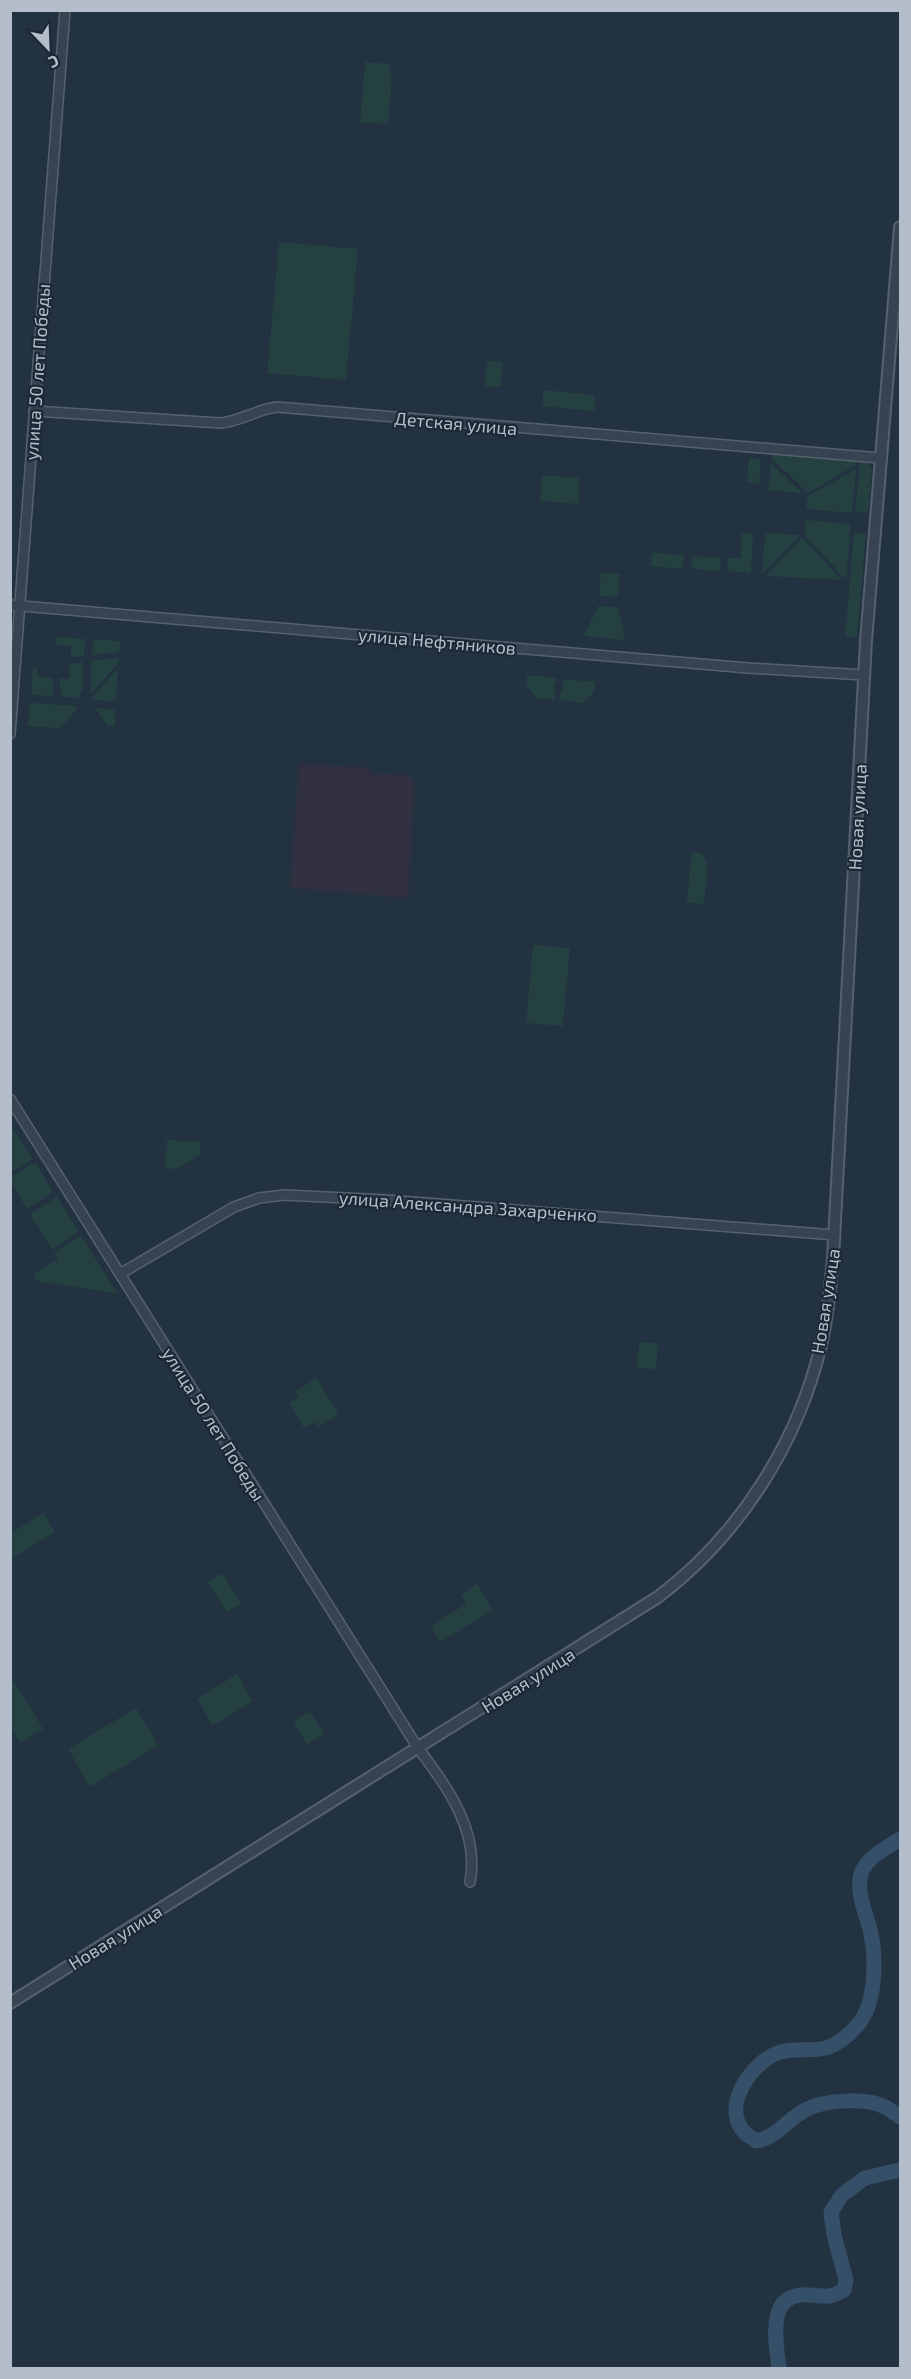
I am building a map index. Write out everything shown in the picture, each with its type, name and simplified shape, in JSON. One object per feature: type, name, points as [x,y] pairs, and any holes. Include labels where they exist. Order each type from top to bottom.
[{"type":"street","name":"улица 50 лет Победы","points":[[10,734],[15,605],[34,411],[65,10]]},
{"type":"street","name":"Новая улица","points":[[10,2003],[658,1597],[686,1575],[726,1533],[767,1475],[788,1436],[805,1397],[825,1327],[835,1235],[864,675],[900,227]]},
{"type":"street","name":"Детская улица","points":[[34,411],[220,423],[236,421],[263,409],[277,407],[880,458]]},
{"type":"street","name":"улица Нефтяников","points":[[15,605],[748,668],[864,675]]},
{"type":"street","name":"улица 50 лет Победы","points":[[10,1099],[418,1748],[447,1789],[461,1815],[472,1856],[470,1882]]},
{"type":"street","name":"улица Александра Захарченко","points":[[120,1274],[234,1207],[259,1198],[284,1195],[387,1200],[835,1235]]},
{"type":"shaded area","points":[[299,763],[370,768],[370,773],[408,775],[415,782],[408,898],[290,888]]},
{"type":"green space","points":[[365,62],[389,64],[392,79],[388,124],[360,122]]},
{"type":"green space","points":[[279,242],[358,249],[346,380],[267,373]]},
{"type":"green space","points":[[487,361],[503,362],[501,387],[485,386]]},
{"type":"green space","points":[[543,390],[595,395],[594,411],[542,406]]},
{"type":"green space","points":[[772,454],[856,461],[856,465],[808,493],[772,459]]},
{"type":"green space","points":[[749,458],[761,459],[759,484],[747,482]]},
{"type":"green space","points":[[860,461],[869,464],[872,471],[868,511],[855,513]]},
{"type":"green space","points":[[771,463],[802,493],[769,490]]},
{"type":"green space","points":[[856,469],[852,513],[806,509],[807,497]]},
{"type":"green space","points":[[542,475],[580,478],[578,504],[540,501]]},
{"type":"green space","points":[[806,520],[851,524],[846,580],[804,534]]},
{"type":"green space","points":[[742,533],[753,534],[751,573],[727,571],[728,558],[741,558]]},
{"type":"green space","points":[[765,533],[800,535],[762,575]]},
{"type":"green space","points":[[854,533],[866,534],[857,638],[845,637]]},
{"type":"green space","points":[[802,538],[842,580],[766,576]]},
{"type":"green space","points":[[652,553],[684,555],[681,569],[651,566]]},
{"type":"green space","points":[[691,556],[721,558],[720,571],[693,569]]},
{"type":"green space","points":[[601,573],[620,574],[618,597],[599,596]]},
{"type":"green space","points":[[598,606],[618,607],[625,640],[584,636]]},
{"type":"green space","points":[[56,637],[85,639],[84,656],[71,657],[71,646],[56,645]]},
{"type":"green space","points":[[93,639],[120,641],[119,652],[92,655]]},
{"type":"green space","points":[[119,658],[119,662],[91,694],[91,661]]},
{"type":"green space","points":[[83,662],[82,691],[78,698],[62,697],[59,678],[69,679],[70,664]]},
{"type":"green space","points":[[33,667],[38,667],[37,677],[52,678],[54,696],[33,695],[31,692]]},
{"type":"green space","points":[[118,668],[116,699],[113,701],[93,700],[92,698]]},
{"type":"green space","points":[[527,675],[557,678],[553,687],[556,693],[555,700],[537,698],[526,686]]},
{"type":"green space","points":[[561,679],[595,682],[594,692],[583,703],[559,700],[564,688]]},
{"type":"green space","points":[[30,704],[77,706],[78,708],[60,728],[28,726]]},
{"type":"green space","points":[[95,708],[113,709],[115,725],[109,727]]},
{"type":"green space","points":[[691,853],[701,853],[708,863],[704,904],[687,903]]},
{"type":"green space","points":[[533,945],[570,948],[563,1026],[526,1023]]},
{"type":"green space","points":[[10,1124],[33,1159],[11,1173],[10,1173]]},
{"type":"green space","points":[[167,1140],[201,1142],[200,1155],[176,1169],[165,1168]]},
{"type":"green space","points":[[35,1162],[53,1192],[27,1209],[11,1183],[11,1177]]},
{"type":"green space","points":[[57,1197],[79,1232],[52,1249],[30,1214]]},
{"type":"green space","points":[[81,1236],[118,1294],[37,1281],[33,1274],[58,1259],[54,1252]]},
{"type":"green space","points":[[639,1342],[658,1343],[656,1369],[637,1368]]},
{"type":"green space","points":[[316,1378],[339,1414],[318,1427],[315,1422],[304,1428],[289,1403],[299,1397],[296,1391]]},
{"type":"green space","points":[[43,1513],[55,1532],[11,1559],[11,1533]]},
{"type":"green space","points":[[222,1573],[241,1603],[227,1612],[208,1582]]},
{"type":"green space","points":[[477,1584],[493,1610],[440,1642],[431,1626],[466,1604],[461,1595]]},
{"type":"green space","points":[[237,1674],[253,1701],[213,1726],[197,1699]]},
{"type":"green space","points":[[11,1676],[43,1729],[20,1743],[11,1728]]},
{"type":"green space","points":[[136,1708],[158,1745],[90,1787],[68,1749]]},
{"type":"green space","points":[[310,1711],[324,1734],[307,1744],[293,1722]]},
{"type":"waterway","points":[[900,1839],[869,1861],[860,1878],[860,1892],[870,1929],[874,1964],[870,2001],[860,2022],[846,2036],[829,2047],[782,2052],[765,2060],[756,2068],[741,2089],[736,2112],[738,2123],[745,2133],[756,2141],[770,2136],[807,2109],[825,2103],[867,2102],[885,2107],[900,2117]]},
{"type":"waterway","points":[[779,2368],[776,2320],[785,2301],[795,2296],[827,2296],[844,2290],[846,2280],[834,2235],[831,2212],[842,2195],[865,2178],[900,2170]]}]
